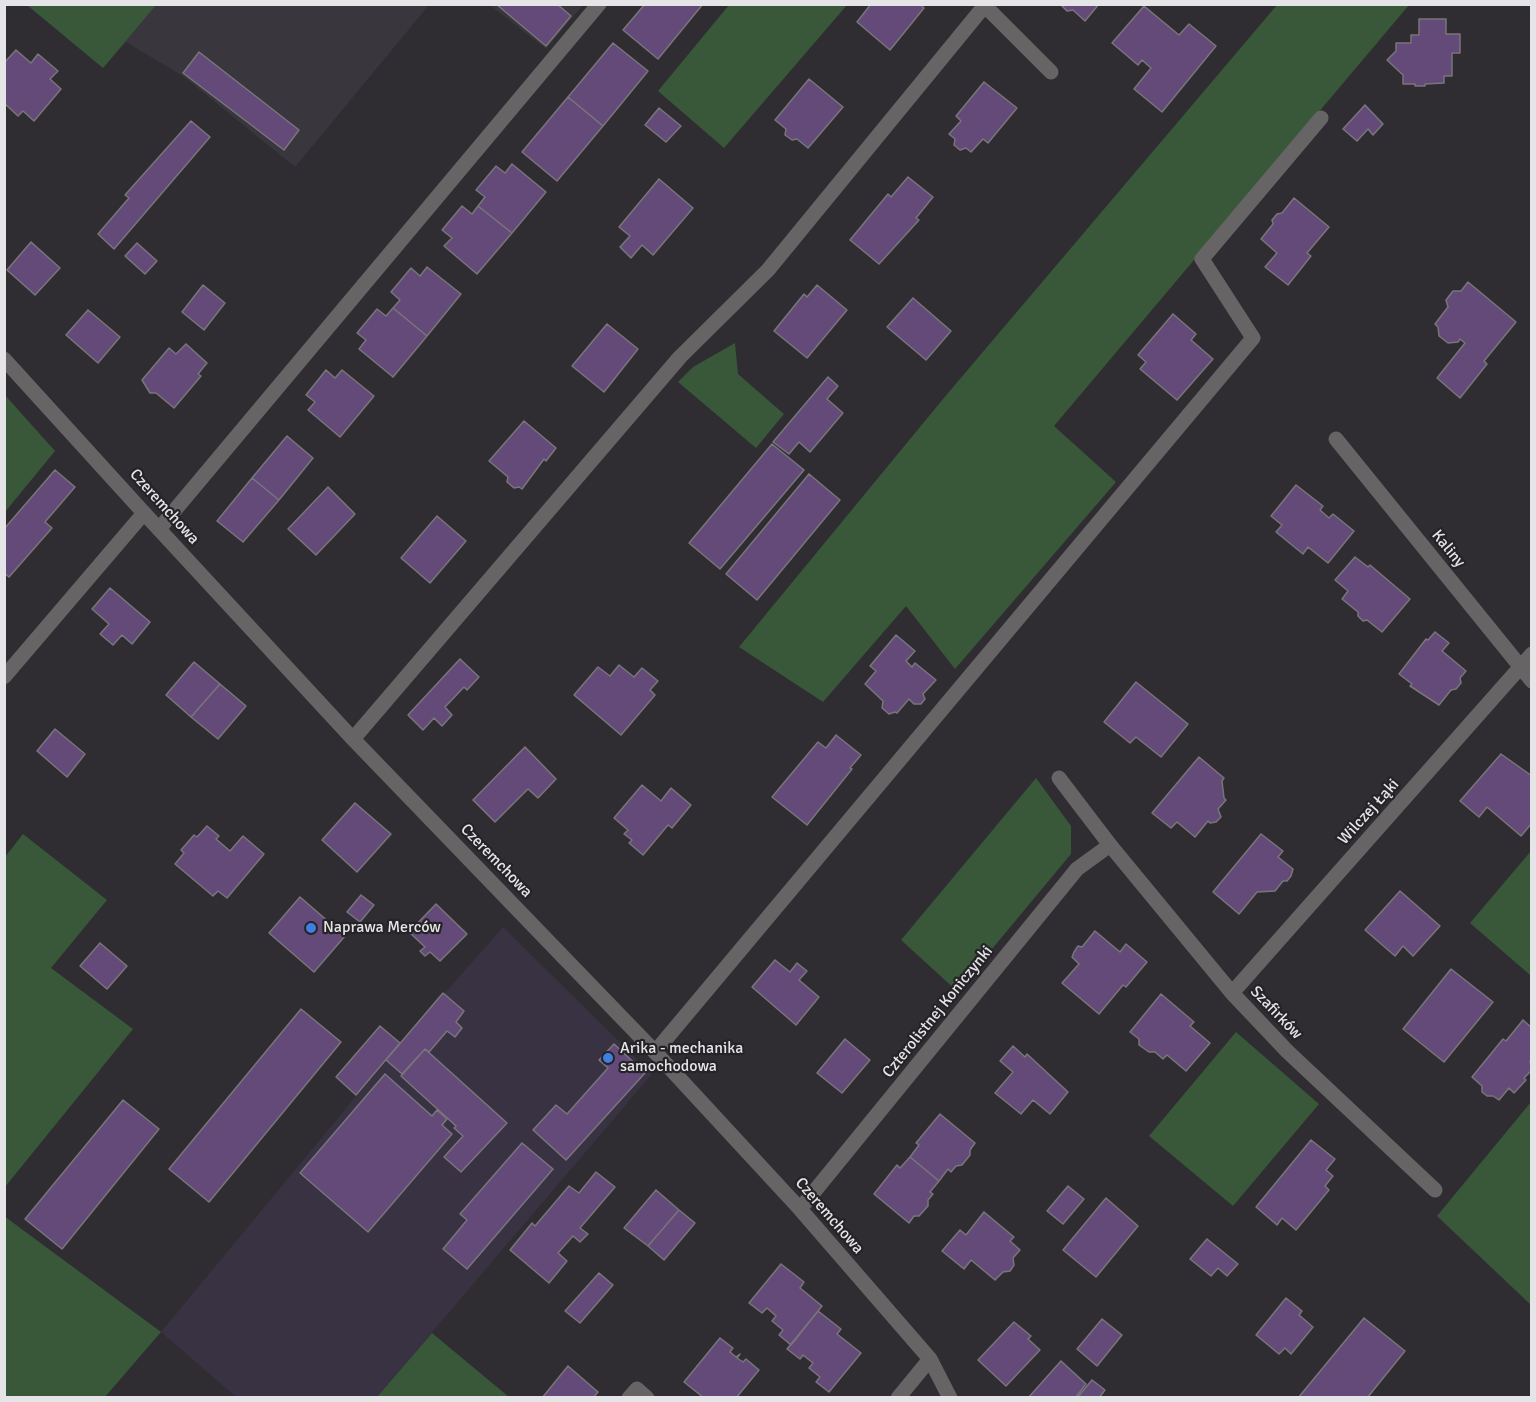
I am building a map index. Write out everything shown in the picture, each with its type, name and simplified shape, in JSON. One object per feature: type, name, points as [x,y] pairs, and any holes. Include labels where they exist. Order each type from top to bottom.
[{"type":"street","points":[[159,530],[599,4]]},
{"type":"street","points":[[353,739],[680,357],[768,270],[984,5],[1051,72]]},
{"type":"street","points":[[655,1052],[1253,338],[1202,259],[1321,118]]},
{"type":"street","name":"Czeremchowa","points":[[4,358],[159,530],[353,739],[655,1052],[800,1209],[930,1359],[950,1398]]},
{"type":"street","name":"Kaliny","points":[[1336,439],[1532,681]]},
{"type":"street","points":[[4,677],[144,513]]},
{"type":"street","name":"Wilczej Łąki","points":[[1232,993],[1532,654]]},
{"type":"street","name":"Szafirków","points":[[1059,777],[1110,845],[1232,993],[1287,1052],[1435,1190]]},
{"type":"street","name":"Czterolistnej Koniczynki","points":[[800,1209],[1077,869],[1110,845]]},
{"type":"street","points":[[898,1398],[930,1359]]},
{"type":"street","points":[[629,1398],[637,1389],[647,1398]]},
{"type":"shaded area","points":[[27,5],[429,5],[295,167],[183,76],[126,42],[103,68]]},
{"type":"shaded area","points":[[490,5],[583,5],[546,49]]},
{"type":"shaded area","points":[[503,927],[652,1074],[377,1397],[236,1397],[161,1332],[386,1060]]},
{"type":"green space","points":[[27,5],[156,5],[103,68]]},
{"type":"green space","points":[[729,5],[847,5],[724,148],[658,91]]},
{"type":"green space","points":[[1277,5],[1409,5],[1054,426],[1116,482],[955,669],[906,606],[823,702],[739,647],[943,399]]},
{"type":"green space","points":[[735,343],[738,374],[784,414],[756,448],[678,382],[693,367]]},
{"type":"green space","points":[[4,394],[55,451],[5,512],[4,512]]},
{"type":"green space","points":[[1036,778],[1071,826],[1071,854],[957,991],[901,940]]},
{"type":"green space","points":[[23,834],[107,900],[51,968],[133,1029],[5,1187],[5,857]]},
{"type":"green space","points":[[1531,851],[1532,973],[1530,975],[1470,923]]},
{"type":"green space","points":[[1236,1032],[1319,1104],[1233,1206],[1149,1136]]},
{"type":"green space","points":[[1531,1102],[1531,1305],[1437,1216]]},
{"type":"green space","points":[[4,1216],[161,1332],[105,1397],[5,1397]]},
{"type":"green space","points":[[432,1333],[509,1397],[377,1397]]},
{"type":"building","points":[[496,4],[557,4],[571,16],[546,46]]},
{"type":"building","points":[[645,4],[703,4],[658,59],[623,30]]},
{"type":"building","points":[[871,4],[920,4],[924,8],[890,50],[857,22]]},
{"type":"building","points":[[1060,4],[1099,4],[1085,21],[1073,10],[1067,11]]},
{"type":"building","points":[[1144,6],[1179,35],[1189,24],[1216,46],[1162,112],[1134,89],[1151,68],[1142,60],[1138,65],[1112,43]]},
{"type":"building","points":[[1419,19],[1446,19],[1446,34],[1460,34],[1460,53],[1452,53],[1452,76],[1444,76],[1444,83],[1425,84],[1425,86],[1403,84],[1403,75],[1387,60],[1396,51],[1396,43],[1411,43],[1411,35],[1419,35]]},
{"type":"building","points":[[613,43],[648,71],[603,126],[568,97]]},
{"type":"building","points":[[16,50],[31,63],[38,54],[58,71],[50,79],[61,89],[34,121],[23,111],[18,116],[4,103],[4,63]]},
{"type":"building","points":[[199,52],[299,130],[284,150],[183,73]]},
{"type":"building","points":[[809,79],[843,107],[808,148],[797,139],[792,140],[785,135],[786,129],[775,120]]},
{"type":"building","points":[[984,82],[1017,108],[988,143],[983,139],[971,152],[966,148],[960,150],[954,145],[955,139],[949,134],[961,121],[956,116]]},
{"type":"building","points":[[568,97],[603,126],[557,181],[522,152]]},
{"type":"building","points":[[1365,105],[1383,124],[1373,135],[1368,129],[1357,141],[1343,129]]},
{"type":"building","points":[[659,108],[681,126],[666,142],[645,125]]},
{"type":"building","points":[[191,121],[210,137],[114,249],[98,234],[129,198],[125,195]]},
{"type":"building","points":[[512,164],[546,192],[512,233],[478,206],[485,197],[476,190],[496,166],[505,173]]},
{"type":"building","points":[[908,177],[933,197],[916,218],[919,220],[879,264],[850,240],[888,194],[891,197]]},
{"type":"building","points":[[659,179],[693,208],[653,255],[642,245],[631,258],[620,247],[630,236],[619,227]]},
{"type":"building","points":[[1294,198],[1329,227],[1307,253],[1311,256],[1288,285],[1265,267],[1277,253],[1261,239],[1273,224],[1272,220],[1277,214],[1282,213]]},
{"type":"building","points":[[462,206],[472,214],[478,206],[512,233],[477,274],[444,246],[452,238],[442,230]]},
{"type":"building","points":[[31,242],[60,268],[35,295],[7,270]]},
{"type":"building","points":[[137,243],[157,261],[145,274],[125,256]]},
{"type":"building","points":[[427,267],[461,294],[427,336],[393,308],[400,300],[391,292],[411,268],[420,276]]},
{"type":"building","points":[[1468,282],[1516,322],[1484,361],[1487,364],[1460,398],[1437,378],[1465,343],[1460,339],[1458,342],[1448,343],[1439,336],[1438,327],[1435,324],[1448,307],[1446,300],[1453,291],[1461,291]]},
{"type":"building","points":[[203,285],[225,303],[204,330],[182,312]]},
{"type":"building","points":[[817,285],[847,310],[807,358],[774,331],[804,294],[807,297]]},
{"type":"building","points":[[913,298],[951,331],[926,360],[887,327]]},
{"type":"building","points":[[393,308],[427,336],[393,377],[359,349],[366,340],[357,333],[377,309],[386,316]]},
{"type":"building","points":[[88,310],[120,337],[98,363],[66,335]]},
{"type":"building","points":[[1173,314],[1196,334],[1191,340],[1213,359],[1177,400],[1140,369],[1146,362],[1138,355]]},
{"type":"building","points":[[607,324],[638,349],[604,392],[572,366]]},
{"type":"building","points":[[186,344],[207,363],[198,374],[201,376],[174,408],[156,393],[150,393],[142,380],[169,348],[176,354]]},
{"type":"building","points":[[326,370],[335,378],[342,370],[374,396],[340,437],[308,410],[315,402],[306,395]]},
{"type":"building","points":[[828,377],[838,386],[827,399],[843,413],[810,452],[799,442],[789,454],[773,442]]},
{"type":"building","points":[[524,421],[556,448],[546,461],[544,459],[522,489],[514,488],[507,482],[508,477],[489,461]]},
{"type":"building","points":[[287,436],[313,458],[279,500],[252,478]]},
{"type":"building","points":[[772,444],[804,470],[720,569],[689,543]]},
{"type":"building","points":[[55,470],[75,487],[45,522],[52,528],[9,577],[4,573],[4,529]]},
{"type":"building","points":[[809,474],[840,500],[757,600],[726,574]]},
{"type":"building","points":[[252,478],[279,500],[243,542],[217,521]]},
{"type":"building","points":[[1296,485],[1323,506],[1320,510],[1329,518],[1333,514],[1354,531],[1328,563],[1308,547],[1303,554],[1276,532],[1282,525],[1271,516]]},
{"type":"building","points":[[328,487],[355,514],[316,555],[288,529]]},
{"type":"building","points":[[437,516],[466,541],[430,583],[401,558]]},
{"type":"building","points":[[1355,557],[1368,567],[1370,565],[1410,599],[1382,632],[1367,620],[1363,621],[1358,616],[1358,612],[1342,599],[1348,591],[1335,580]]},
{"type":"building","points":[[110,588],[150,622],[132,644],[122,635],[113,645],[100,634],[109,624],[92,609]]},
{"type":"building","points":[[1435,632],[1449,643],[1442,651],[1466,671],[1460,678],[1461,683],[1456,689],[1451,690],[1439,705],[1410,686],[1412,684],[1399,674],[1426,639],[1428,640]]},
{"type":"building","points":[[896,635],[915,651],[906,661],[912,667],[915,663],[936,680],[923,694],[925,699],[921,704],[914,704],[909,699],[897,713],[889,714],[882,708],[883,701],[865,684],[876,671],[870,666]]},
{"type":"building","points":[[460,659],[479,677],[467,690],[464,687],[445,707],[452,715],[442,726],[434,718],[423,730],[408,715]]},
{"type":"building","points":[[194,662],[220,684],[191,717],[166,695]]},
{"type":"building","points":[[619,665],[634,677],[642,668],[658,681],[650,690],[655,695],[621,735],[574,695],[598,667],[610,676]]},
{"type":"building","points":[[1136,682],[1188,724],[1161,757],[1136,737],[1130,743],[1104,722]]},
{"type":"building","points":[[220,684],[246,706],[218,739],[191,717]]},
{"type":"building","points":[[55,729],[85,754],[67,777],[37,751]]},
{"type":"building","points":[[836,735],[861,755],[807,825],[772,797],[818,742],[826,748]]},
{"type":"building","points":[[525,747],[556,779],[538,798],[528,789],[495,822],[473,800]]},
{"type":"building","points":[[1501,754],[1532,776],[1532,823],[1521,836],[1487,807],[1479,817],[1460,801]]},
{"type":"building","points":[[1199,757],[1224,778],[1222,781],[1226,800],[1218,809],[1221,817],[1216,822],[1208,821],[1195,837],[1177,822],[1171,828],[1152,813]]},
{"type":"building","points":[[642,785],[661,801],[671,788],[691,805],[672,828],[668,825],[643,855],[629,843],[632,840],[624,834],[628,830],[614,818]]},
{"type":"building","points":[[355,803],[391,834],[357,872],[322,840]]},
{"type":"building","points":[[207,826],[219,836],[216,839],[230,851],[243,836],[264,854],[227,898],[218,891],[213,896],[175,864],[184,853],[181,850],[194,835],[197,837]]},
{"type":"building","points":[[1261,834],[1283,851],[1278,857],[1293,869],[1287,881],[1283,881],[1275,891],[1257,892],[1239,914],[1213,892]]},
{"type":"building","points":[[1400,891],[1440,926],[1413,956],[1403,946],[1395,956],[1365,930]]},
{"type":"building","points":[[361,895],[374,905],[360,922],[347,912]]},
{"type":"building","points":[[300,897],[345,936],[314,972],[269,933]]},
{"type":"building","points":[[436,904],[467,934],[440,961],[430,952],[425,956],[420,951],[425,947],[409,932]]},
{"type":"building","points":[[1095,931],[1120,952],[1126,944],[1147,962],[1126,987],[1123,985],[1099,1014],[1062,983],[1079,964],[1072,957],[1074,952],[1078,946],[1082,947]]},
{"type":"building","points":[[100,943],[127,966],[107,989],[80,966]]},
{"type":"building","points":[[775,960],[790,972],[797,963],[807,971],[799,980],[819,997],[796,1025],[752,987]]},
{"type":"building","points":[[1451,969],[1493,1002],[1444,1062],[1403,1029]]},
{"type":"building","points":[[443,993],[464,1011],[456,1022],[462,1028],[455,1037],[447,1031],[429,1052],[425,1049],[402,1074],[386,1060]]},
{"type":"building","points":[[1161,994],[1194,1022],[1190,1026],[1210,1043],[1186,1071],[1167,1055],[1163,1059],[1155,1052],[1149,1052],[1139,1045],[1139,1039],[1130,1032]]},
{"type":"building","points":[[301,1009],[341,1042],[209,1202],[169,1169]]},
{"type":"building","points":[[1523,1020],[1532,1028],[1532,1059],[1530,1061],[1532,1070],[1514,1093],[1509,1088],[1499,1100],[1493,1096],[1487,1096],[1482,1092],[1482,1086],[1472,1077],[1503,1039],[1506,1041]]},
{"type":"building","points":[[380,1026],[400,1043],[356,1095],[336,1077]]},
{"type":"building","points":[[845,1039],[870,1060],[842,1093],[817,1073]]},
{"type":"building","points":[[614,1044],[645,1073],[566,1160],[533,1130],[556,1105],[567,1114],[608,1068],[599,1060]]},
{"type":"building","points":[[1013,1046],[1025,1057],[1027,1054],[1068,1092],[1050,1114],[1033,1100],[1021,1114],[995,1093],[1013,1072],[1000,1061]]},
{"type":"building","points":[[425,1049],[507,1123],[461,1172],[444,1157],[463,1136],[454,1128],[456,1126],[401,1076]]},
{"type":"building","points":[[385,1074],[432,1116],[437,1110],[447,1119],[442,1125],[452,1134],[368,1232],[300,1173]]},
{"type":"building","points":[[123,1100],[159,1129],[62,1249],[25,1219]]},
{"type":"building","points":[[940,1114],[975,1143],[970,1150],[970,1155],[962,1165],[956,1166],[951,1172],[948,1169],[939,1181],[910,1157],[919,1145],[916,1143]]},
{"type":"building","points":[[1311,1140],[1335,1159],[1326,1170],[1333,1176],[1325,1186],[1329,1190],[1296,1230],[1282,1218],[1277,1225],[1256,1207]]},
{"type":"building","points":[[522,1143],[553,1169],[467,1269],[443,1249],[467,1220],[460,1214]]},
{"type":"building","points":[[910,1157],[939,1181],[930,1192],[933,1194],[928,1200],[928,1206],[919,1216],[914,1216],[909,1223],[874,1194],[897,1165],[900,1168]]},
{"type":"building","points":[[596,1172],[615,1187],[580,1228],[588,1234],[580,1242],[573,1236],[558,1253],[567,1261],[549,1283],[510,1250],[532,1223],[535,1226],[569,1186],[579,1193]]},
{"type":"building","points":[[1068,1186],[1084,1199],[1063,1224],[1047,1211]]},
{"type":"building","points":[[656,1190],[679,1210],[648,1246],[624,1228]]},
{"type":"building","points":[[1106,1198],[1138,1226],[1096,1277],[1063,1250]]},
{"type":"building","points":[[679,1210],[695,1223],[664,1260],[648,1246]]},
{"type":"building","points":[[984,1212],[1014,1237],[1010,1241],[1020,1250],[1013,1258],[1014,1265],[1010,1271],[1003,1272],[995,1280],[971,1260],[964,1269],[942,1251],[960,1230],[966,1235]]},
{"type":"building","points":[[1207,1239],[1238,1264],[1227,1276],[1218,1268],[1211,1276],[1190,1259]]},
{"type":"building","points":[[781,1264],[804,1282],[800,1288],[822,1306],[791,1345],[779,1335],[783,1330],[772,1321],[776,1316],[767,1308],[762,1313],[749,1303]]},
{"type":"building","points":[[599,1273],[613,1285],[580,1323],[565,1311]]},
{"type":"building","points":[[1286,1298],[1302,1311],[1299,1315],[1313,1327],[1291,1354],[1285,1348],[1279,1354],[1256,1335]]},
{"type":"building","points":[[818,1311],[841,1329],[837,1334],[861,1353],[829,1392],[816,1382],[820,1377],[809,1368],[813,1363],[803,1355],[800,1359],[787,1349]]},
{"type":"building","points":[[1364,1318],[1405,1351],[1367,1398],[1298,1398]]},
{"type":"building","points":[[1102,1319],[1122,1335],[1097,1366],[1077,1349]]},
{"type":"building","points":[[1014,1322],[1031,1336],[1028,1339],[1040,1350],[1006,1386],[978,1360]]},
{"type":"building","points":[[720,1338],[733,1348],[730,1352],[736,1357],[740,1354],[737,1358],[743,1362],[746,1359],[759,1370],[736,1398],[704,1398],[684,1382]]},
{"type":"building","points":[[1061,1361],[1086,1384],[1075,1398],[1028,1398]]},
{"type":"building","points":[[568,1366],[598,1392],[593,1398],[542,1398]]},
{"type":"building","points":[[1092,1380],[1105,1390],[1099,1398],[1077,1398]]},
{"type":"place","name":"Naprawa Merców","points":[[311,928]]},
{"type":"place","name":"Arika - mechanika samochodowa","points":[[608,1058]]}]
